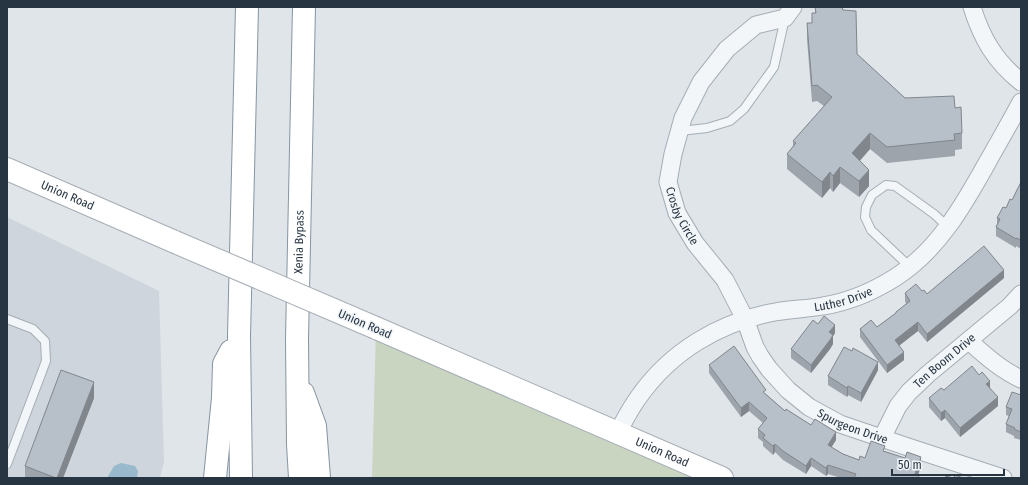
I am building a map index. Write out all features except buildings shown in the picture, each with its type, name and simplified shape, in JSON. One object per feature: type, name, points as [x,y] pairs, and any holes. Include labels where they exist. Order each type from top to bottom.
[{"type":"main road","points":[[241,478],[239,336],[246,7]]},
{"type":"main road","name":"Xenia Bypass","points":[[300,478],[297,376],[304,7]]},
{"type":"main road","name":"Union Road","points":[[7,170],[722,478]]},
{"type":"main road","points":[[214,478],[223,398],[224,364],[239,336]]},
{"type":"main road","points":[[297,376],[315,426],[319,478]]},
{"type":"street","points":[[972,7],[978,27],[986,43],[1008,72],[1021,82]]},
{"type":"street","name":"Crosby Circle","points":[[745,319],[725,280],[696,243],[677,213],[668,182],[673,154],[683,118],[701,82],[727,49],[756,25],[789,12]]},
{"type":"street","name":"Luther Drive","points":[[618,432],[637,399],[650,382],[680,353],[695,342],[715,331],[745,319],[775,312],[824,306],[843,301],[879,287],[910,267],[927,253],[948,227],[965,202],[1021,102]]},
{"type":"street","name":"Ten Boom Drive","points":[[882,438],[898,406],[909,392],[928,374],[1010,306],[1021,294]]},
{"type":"street","name":"Spurgeon Drive","points":[[745,319],[755,347],[769,369],[788,390],[809,407],[840,424],[1003,478]]},
{"type":"street","points":[[969,341],[992,361],[1021,379]]},
{"type":"lane","points":[[680,131],[707,128],[730,121],[744,109],[774,67],[789,12]]},
{"type":"lane","points":[[910,267],[871,230],[865,217],[866,207],[872,195],[886,185],[895,186],[934,214],[948,227]]},
{"type":"lane","points":[[7,319],[33,329],[44,341],[46,361],[7,464]]},
{"type":"shaded area","points":[[7,217],[159,291],[164,462],[160,478],[7,478]]},
{"type":"green space","points":[[376,328],[720,478],[372,478]]},
{"type":"water","points":[[121,463],[135,466],[138,471],[137,478],[107,478],[114,466]]}]
